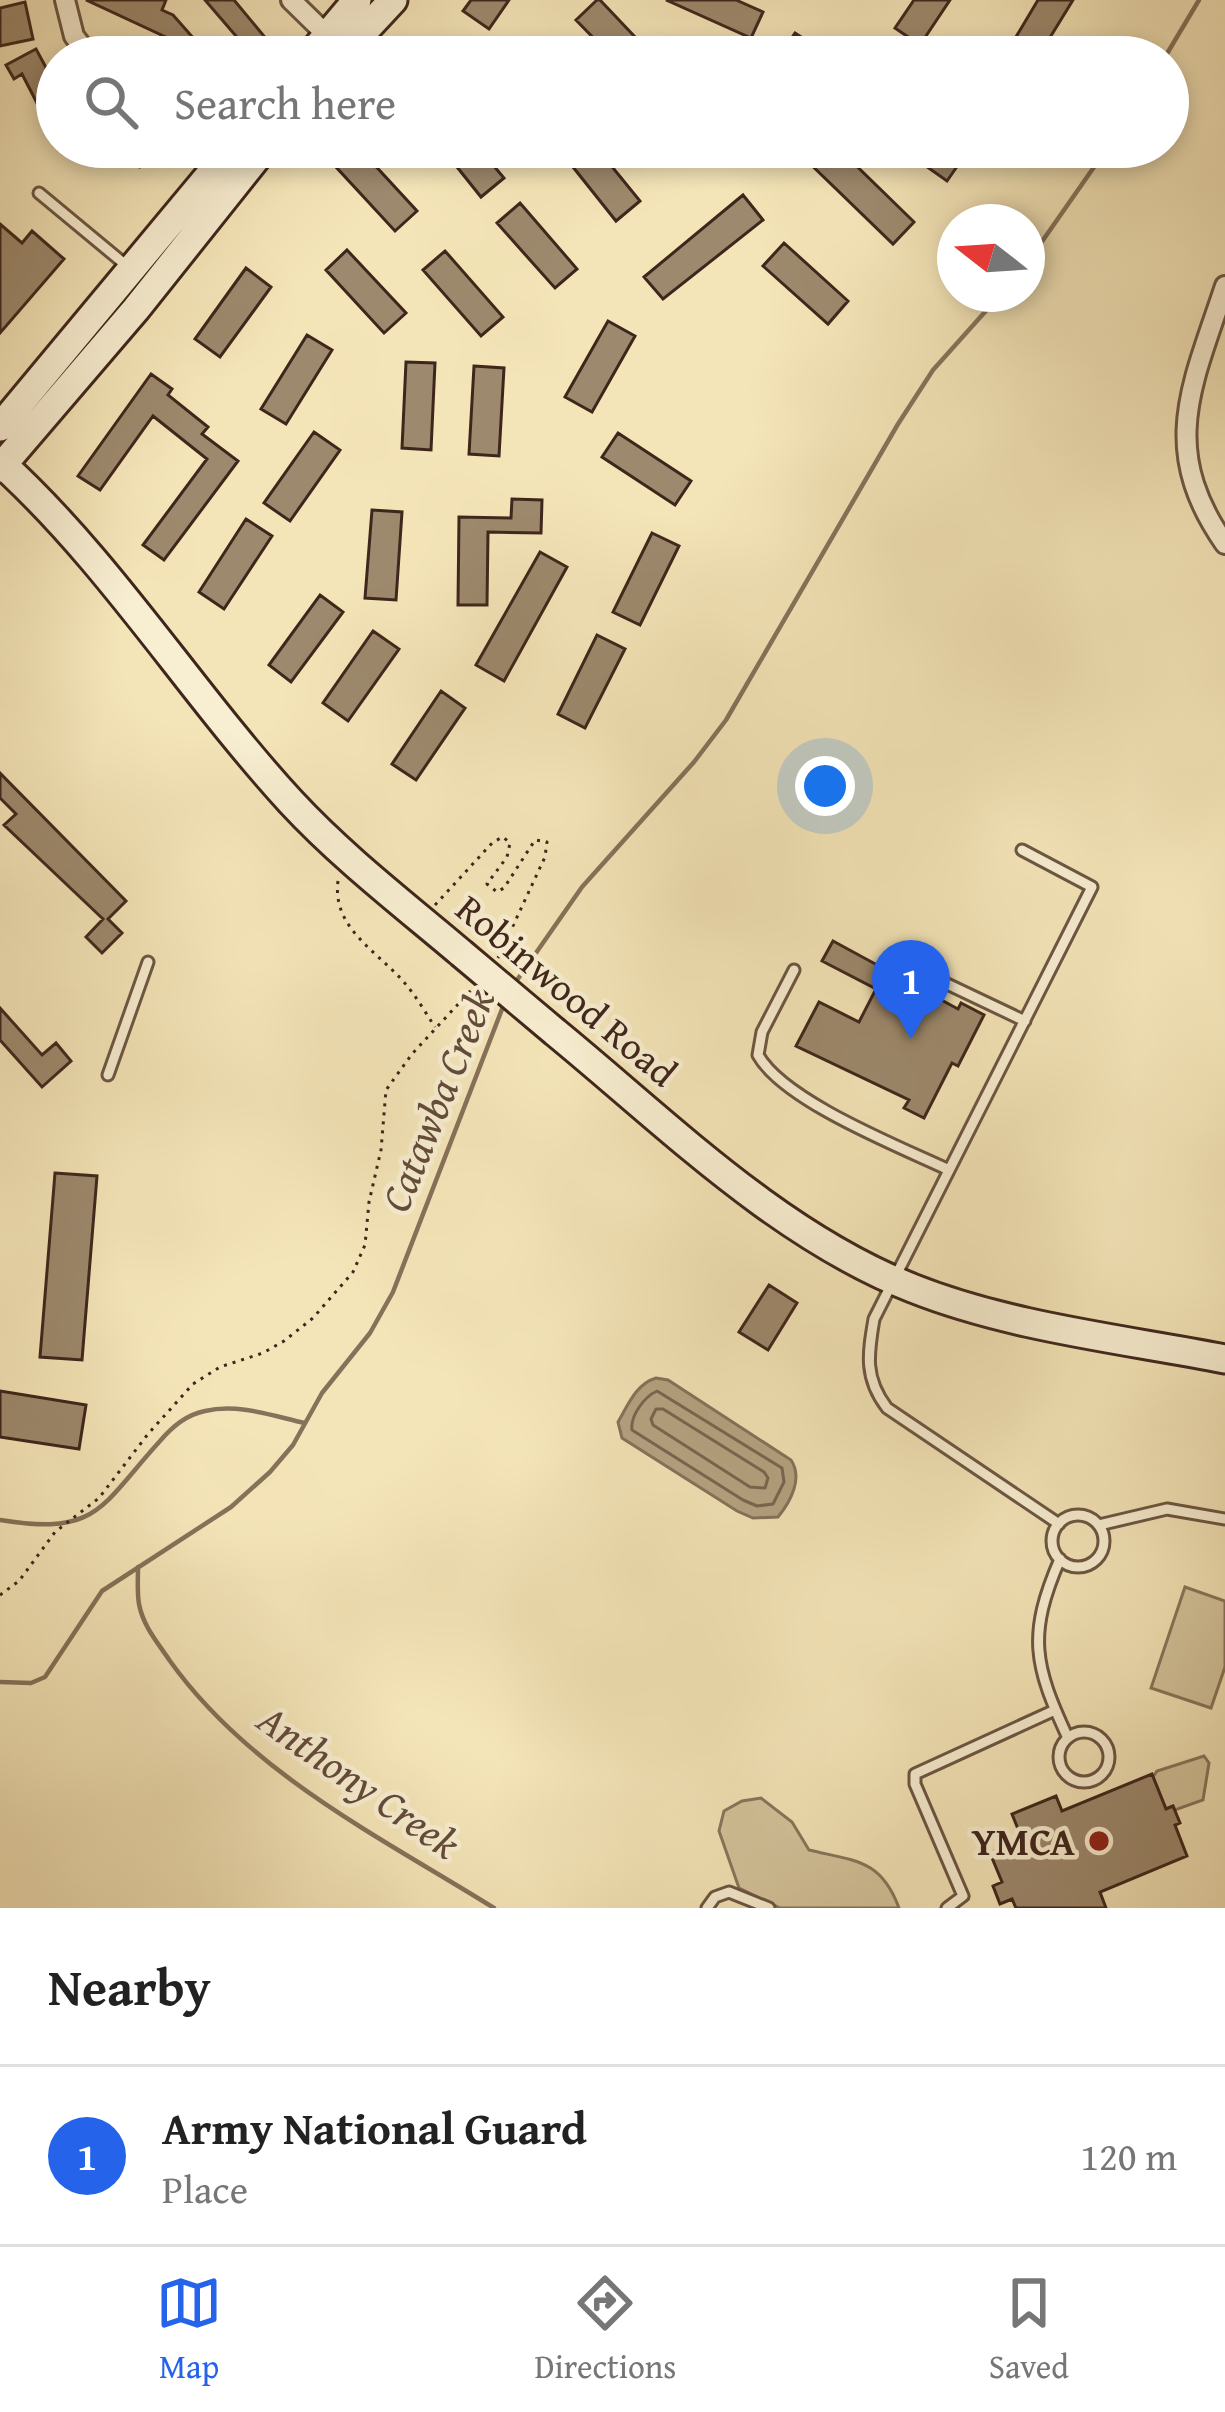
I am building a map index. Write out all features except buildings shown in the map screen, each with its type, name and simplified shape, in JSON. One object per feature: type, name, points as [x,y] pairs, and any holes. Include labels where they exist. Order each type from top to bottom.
[{"type":"main road","points":[[338,36],[357,0]]},
{"type":"main road","points":[[348,36],[393,0]]},
{"type":"main road","points":[[0,427],[216,168]]},
{"type":"main road","points":[[1,465],[90,364],[248,168]]},
{"type":"main road","name":"Robinwood Road","points":[[1,465],[88,554],[292,803],[422,920],[764,1203],[856,1262],[981,1310],[1225,1359]]},
{"type":"street","points":[[64,0],[74,36]]},
{"type":"street","points":[[291,0],[319,36]]},
{"type":"street","points":[[1225,286],[1185,419],[1185,448],[1194,488],[1225,544]]},
{"type":"lane","points":[[39,193],[131,270]]},
{"type":"lane","points":[[1022,850],[1092,886],[874,1319],[866,1362],[875,1393],[886,1408],[1054,1525]]},
{"type":"lane","points":[[109,1075],[148,962]]},
{"type":"lane","points":[[903,963],[1024,1021]]},
{"type":"lane","points":[[794,970],[762,1032],[758,1054],[767,1072],[829,1112],[949,1170]]},
{"type":"lane","points":[[1054,1525],[1079,1515],[1099,1525],[1167,1509],[1225,1519]]},
{"type":"lane","points":[[1054,1525],[1053,1545],[1063,1562],[1083,1567],[1098,1558],[1104,1542],[1099,1525]]},
{"type":"lane","points":[[1063,1562],[1051,1580],[1039,1617],[1036,1647],[1068,1738],[1060,1760],[1066,1774],[1088,1782],[1102,1774],[1109,1761],[1102,1740],[1082,1732],[1068,1738]]},
{"type":"lane","points":[[947,1908],[963,1896],[915,1784],[915,1774],[1055,1710]]},
{"type":"lane","points":[[706,1908],[715,1897],[729,1892],[769,1908]]},
{"type":"path","points":[[422,920],[493,842],[502,837],[510,842],[507,856],[487,884],[497,892],[535,840],[547,842],[545,857],[504,951],[490,967]]},
{"type":"path","points":[[344,853],[336,895],[344,919],[405,983],[436,1029]]},
{"type":"path","points":[[0,1595],[19,1581],[55,1532],[99,1498],[194,1384],[220,1367],[284,1341],[313,1318],[353,1272],[364,1245],[386,1090],[477,983]]},
{"type":"shaded area","points":[[1185,1587],[1225,1601],[1225,1667],[1211,1708],[1151,1688]]},
{"type":"shaded area","points":[[1204,1756],[1209,1763],[1203,1800],[1166,1809],[1153,1777],[1157,1771]]},
{"type":"shaded area","points":[[761,1798],[792,1822],[809,1850],[853,1860],[875,1871],[899,1908],[780,1908],[739,1888],[719,1831],[724,1811]]},
{"type":"water","points":[[656,1378],[668,1380],[791,1460],[794,1489],[778,1517],[753,1518],[737,1511],[622,1438],[618,1422],[625,1409],[638,1390]]},
{"type":"waterway","name":"Catawba Creek","points":[[1178,36],[1199,0]]},
{"type":"waterway","name":"Catawba Creek","points":[[1045,237],[1093,168]]},
{"type":"waterway","name":"Catawba Creek","points":[[515,983],[582,887],[726,720],[898,424],[933,370],[985,312]]},
{"type":"waterway","name":"Catawba Creek","points":[[0,1682],[31,1683],[45,1677],[102,1591],[231,1507],[293,1445],[322,1393],[370,1333],[393,1292],[504,1004]]},
{"type":"waterway","points":[[0,1520],[58,1524],[94,1511],[170,1431],[198,1413],[243,1409],[305,1423]]},
{"type":"waterway","name":"Anthony Creek","points":[[138,1567],[139,1604],[152,1634],[202,1701],[238,1737],[319,1800],[494,1908]]},
{"type":"place","name":"Army National Guard","points":[[911,1039]]},
{"type":"place","name":"YMCA","points":[[1099,1841]]}]
